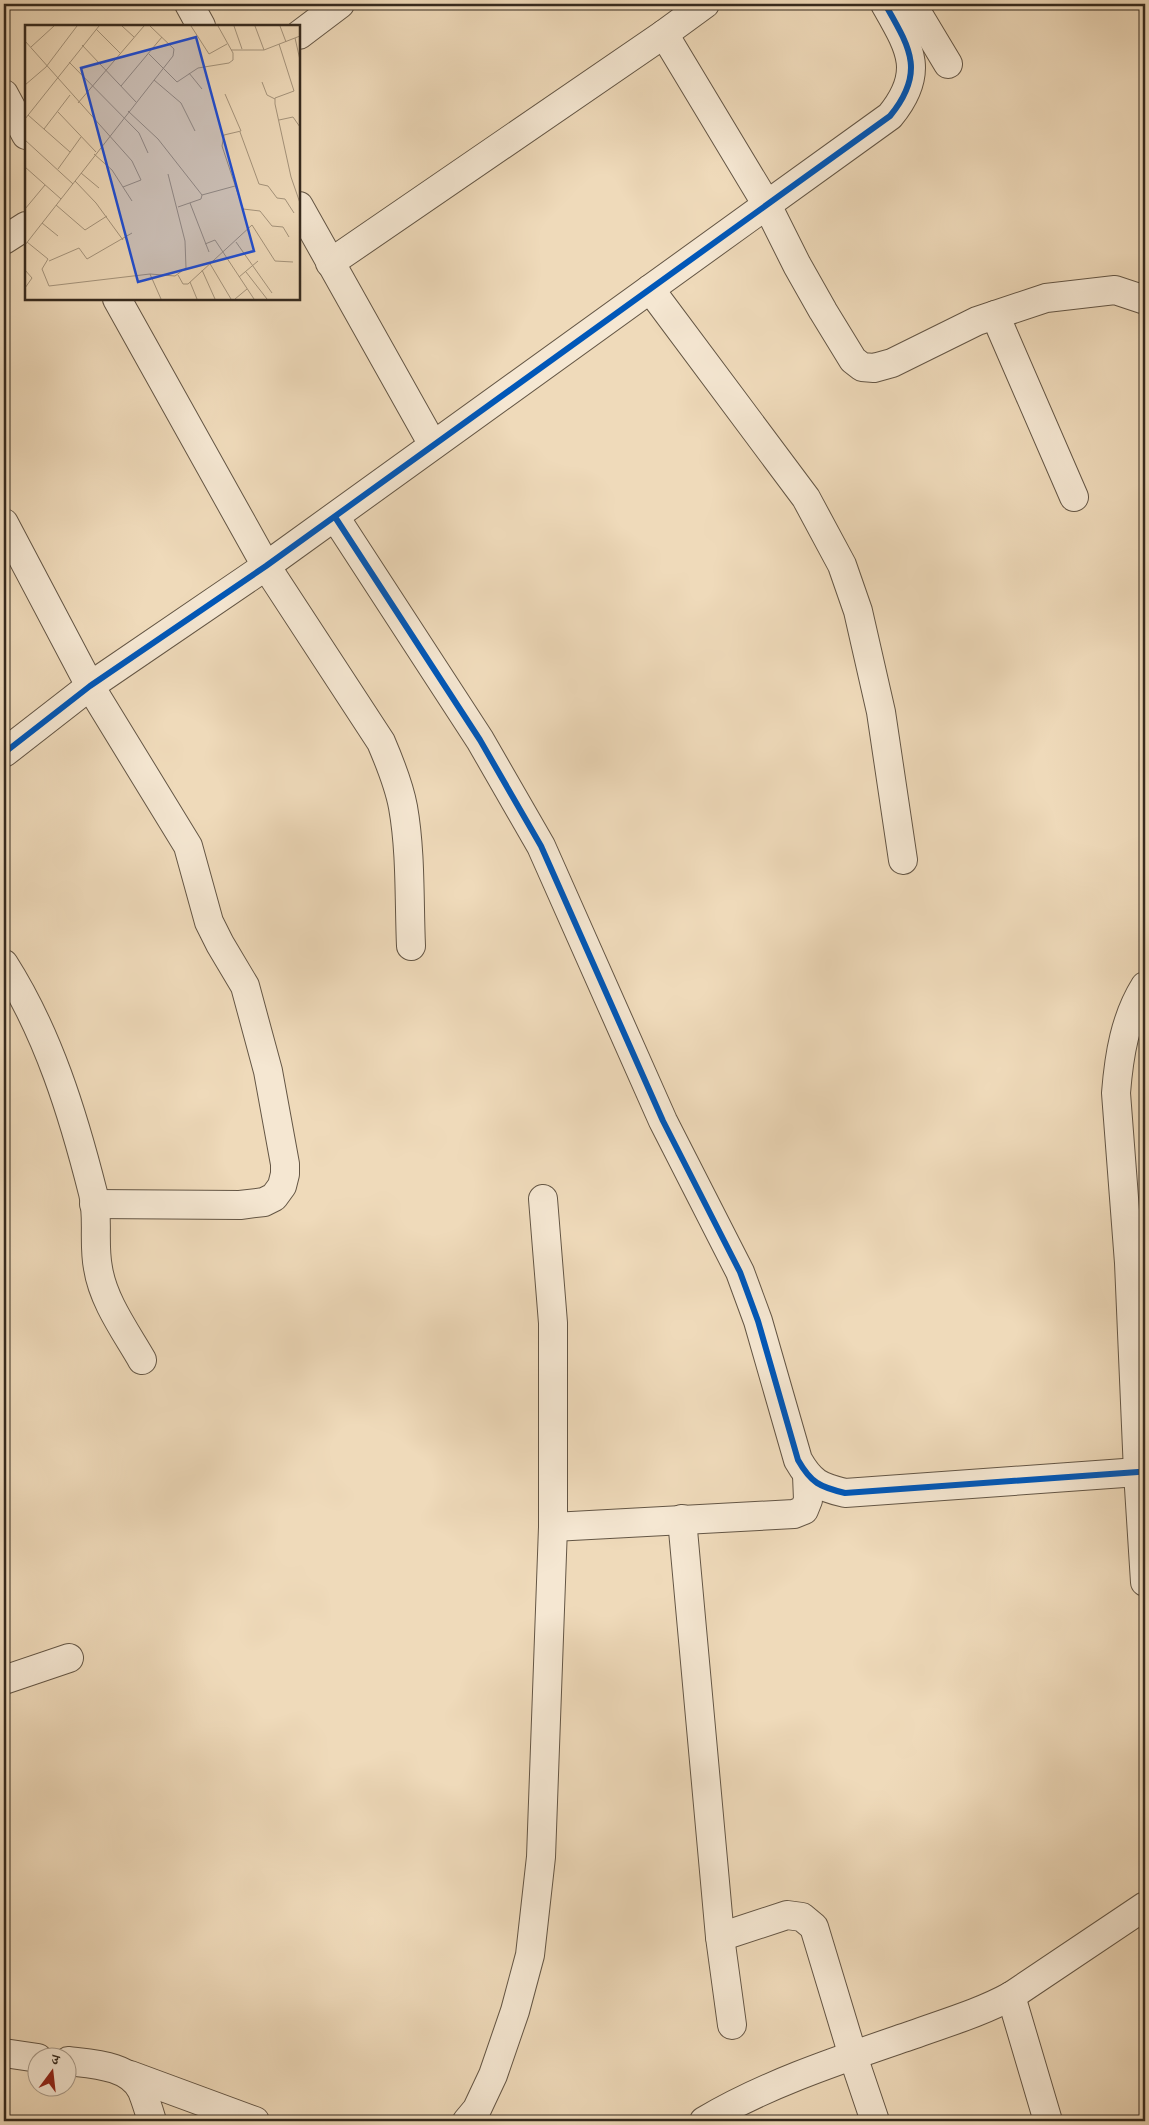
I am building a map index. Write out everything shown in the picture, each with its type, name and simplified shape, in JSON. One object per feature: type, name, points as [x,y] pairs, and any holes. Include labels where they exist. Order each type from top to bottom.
[{"type":"street","points":[[189,4],[200,25]]},
{"type":"street","points":[[300,34],[340,4]]},
{"type":"street","points":[[330,263],[705,4]]},
{"type":"street","points":[[4,753],[90,686],[266,566],[890,116],[910,86],[912,72],[910,56],[885,4]]},
{"type":"street","points":[[912,4],[948,64]]},
{"type":"street","points":[[664,34],[767,205],[796,265],[823,311],[853,360],[862,366],[874,368],[892,363],[977,321],[1046,298],[1114,290],[1145,300]]},
{"type":"street","points":[[4,94],[25,133]]},
{"type":"street","points":[[300,208],[433,445]]},
{"type":"street","points":[[4,240],[25,227]]},
{"type":"street","points":[[650,289],[806,498],[842,566],[858,611],[882,712],[903,860]]},
{"type":"street","points":[[118,300],[266,566],[381,742],[394,774],[403,807],[408,854],[411,946]]},
{"type":"street","points":[[995,315],[1074,497]]},
{"type":"street","points":[[334,517],[480,740],[541,846],[663,1121],[740,1272],[758,1321],[798,1460],[807,1475],[815,1483],[845,1493],[1138,1472]]},
{"type":"street","points":[[4,523],[90,686],[188,846],[210,922],[220,944],[245,986],[268,1071],[285,1164],[282,1186],[274,1197],[264,1202],[240,1205],[94,1204]]},
{"type":"street","points":[[4,964],[35,1019],[70,1114],[94,1204],[98,1269],[104,1290],[142,1360]]},
{"type":"street","points":[[1145,986],[1129,1015],[1118,1066],[1116,1093],[1129,1263],[1145,1582]]},
{"type":"street","points":[[467,2121],[477,2109],[493,2075],[515,2011],[530,1955],[542,1857],[554,1527],[553,1323],[543,1199]]},
{"type":"street","points":[[554,1527],[794,1514],[804,1510],[808,1500],[807,1475]]},
{"type":"street","points":[[682,1519],[720,1937],[732,2025]]},
{"type":"street","points":[[4,1680],[69,1658]]},
{"type":"street","points":[[709,2120],[764,2091],[852,2056],[989,2007],[1011,1996],[1145,1906]]},
{"type":"street","points":[[720,1937],[787,1915],[802,1917],[814,1927],[852,2056],[875,2121]]},
{"type":"street","points":[[1011,1996],[1048,2121]]},
{"type":"street","points":[[4,2053],[28,2057]]},
{"type":"street","points":[[78,2062],[100,2065],[255,2121]]},
{"type":"street","points":[[130,2075],[141,2089],[152,2121]]},
{"type":"cycle path","points":[[4,753],[90,686],[266,566],[890,116],[908,86],[911,73],[907,47],[885,4]]},
{"type":"cycle path","points":[[335,517],[480,740],[541,846],[663,1121],[740,1272],[758,1321],[798,1460],[807,1474],[817,1483],[829,1489],[845,1493],[1138,1472]]}]
